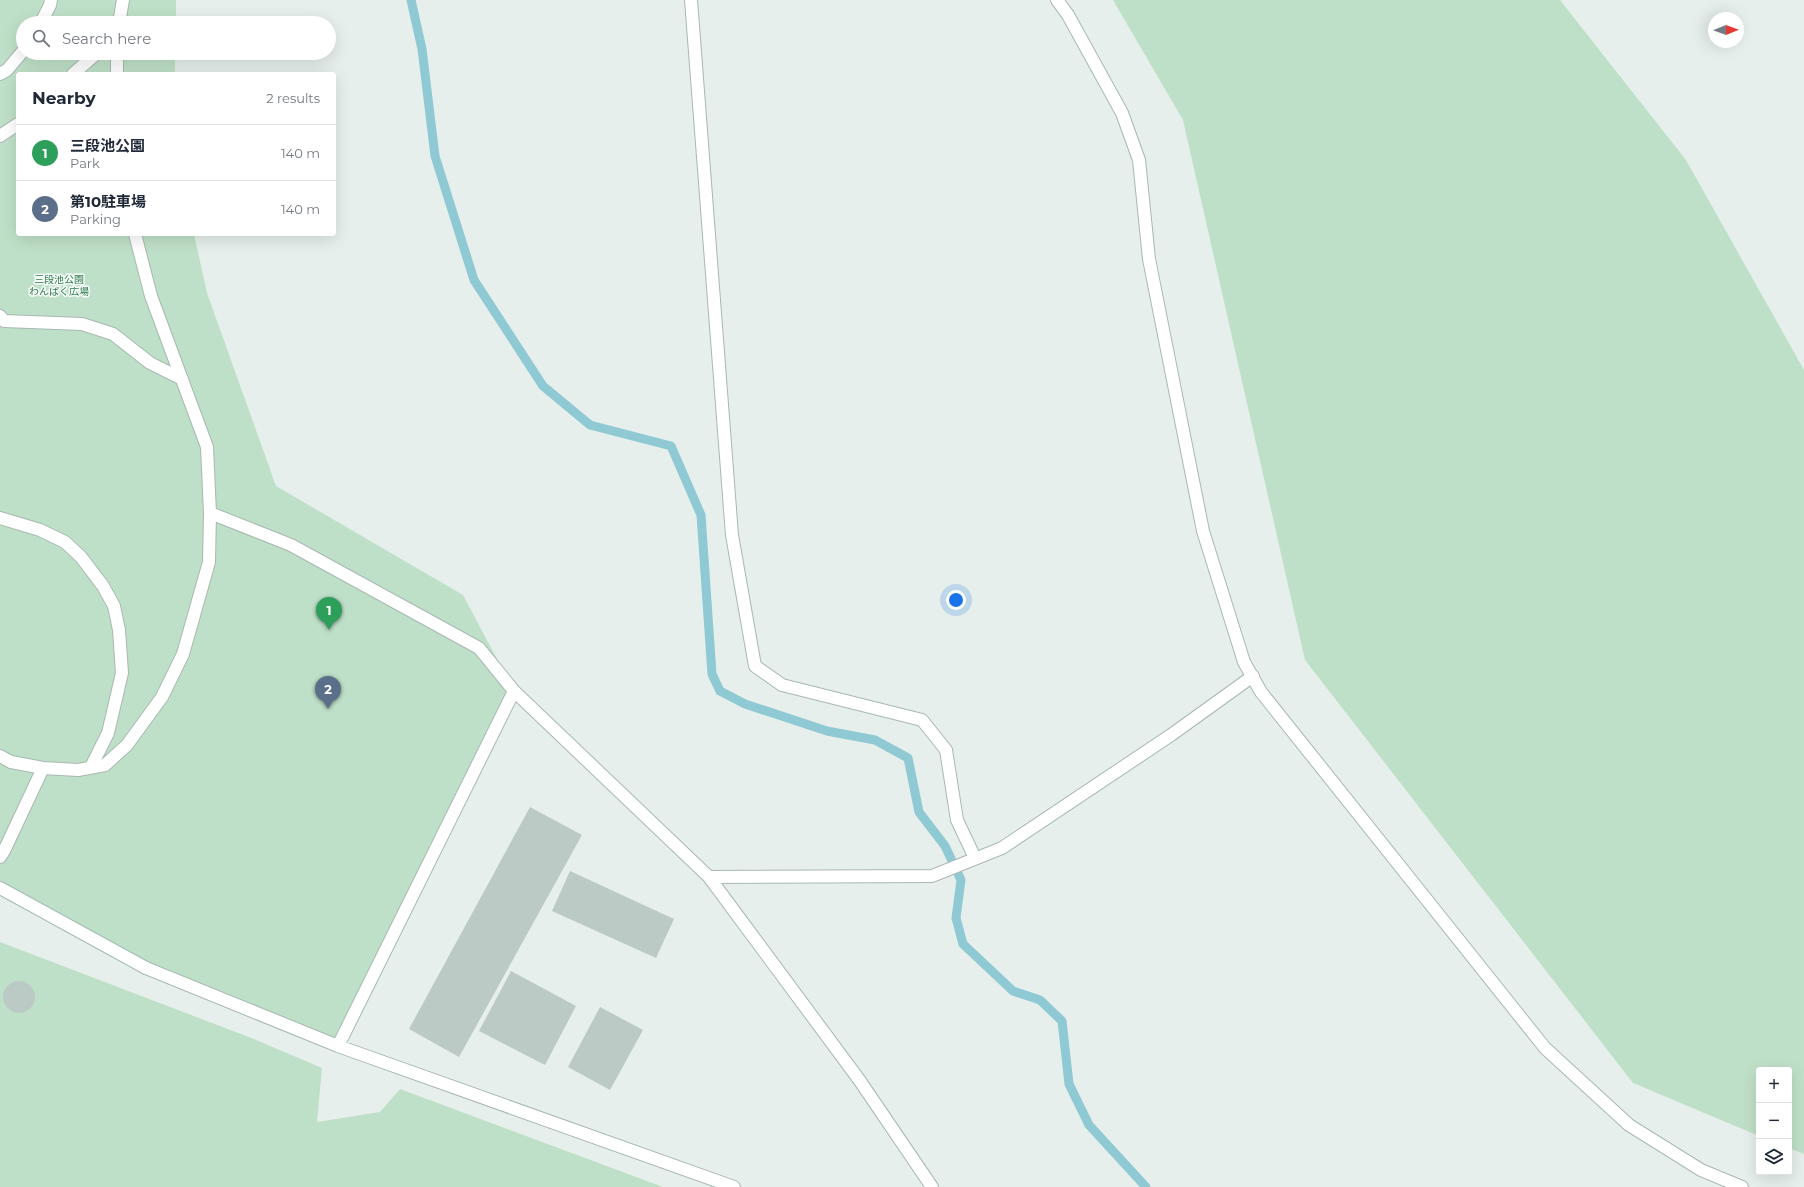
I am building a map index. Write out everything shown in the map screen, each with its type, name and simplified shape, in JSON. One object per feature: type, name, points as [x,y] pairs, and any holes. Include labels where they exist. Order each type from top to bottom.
[{"type":"street","points":[[44,16],[51,0]]},
{"type":"street","points":[[120,16],[123,0]]},
{"type":"street","points":[[691,0],[732,535],[755,666],[782,685],[922,720],[946,750],[957,820],[975,858]]},
{"type":"street","points":[[1057,0],[1068,15],[1122,113],[1139,160],[1149,259],[1203,530],[1244,662],[1261,692],[1545,1048],[1629,1125],[1701,1170],[1742,1187]]},
{"type":"street","points":[[0,74],[7,70],[16,59]]},
{"type":"street","points":[[75,72],[89,60]]},
{"type":"street","points":[[117,60],[117,72]]},
{"type":"street","points":[[0,136],[7,133],[16,126]]},
{"type":"street","points":[[0,756],[11,762],[43,768],[78,770],[105,764],[127,744],[162,697],[183,654],[209,562],[210,513],[207,447],[151,296],[136,236]]},
{"type":"street","points":[[0,316],[4,321],[82,324],[113,334],[150,363],[182,379]]},
{"type":"street","points":[[210,513],[291,545],[479,648],[514,691],[709,877],[860,1081],[932,1187]]},
{"type":"street","points":[[0,518],[40,530],[65,542],[81,556],[103,586],[114,606],[119,630],[122,673],[108,733],[92,767]]},
{"type":"street","points":[[709,877],[932,876],[1002,848],[1171,735],[1253,676]]},
{"type":"street","points":[[338,1046],[514,691]]},
{"type":"street","points":[[0,857],[43,768]]},
{"type":"street","points":[[0,888],[146,968],[338,1046],[734,1187]]},
{"type":"green space","name":"三段池公園 わんぱく広場","points":[[0,0],[176,0],[176,16],[16,16],[16,60],[175,60],[175,72],[16,72],[16,236],[194,236],[207,293],[276,486],[463,595],[514,691],[338,1046],[146,968],[0,888]]},
{"type":"green space","points":[[1113,0],[1560,0],[1686,160],[1804,370],[1804,1154],[1792,1149],[1792,1067],[1756,1067],[1756,1135],[1633,1083],[1305,660],[1183,120]]},
{"type":"green space","points":[[0,942],[254,1039],[322,1068],[317,1122],[380,1112],[400,1089],[663,1187],[0,1187]]},
{"type":"building","points":[[530,807],[582,835],[459,1057],[409,1029]]},
{"type":"building","points":[[570,871],[674,919],[656,958],[552,911]]},
{"type":"building","points":[[511,971],[576,1006],[545,1065],[479,1031]]},
{"type":"building","points":[[16,981],[22,981],[31,985],[35,997],[31,1009],[22,1013],[16,1013],[7,1009],[3,1000],[3,994],[7,985]]},
{"type":"building","points":[[600,1007],[643,1030],[610,1090],[568,1067]]},
{"type":"waterway","points":[[411,0],[422,49],[435,156],[474,280],[543,386],[590,425],[671,446],[701,515],[712,674],[720,691],[745,704],[827,731],[875,740],[908,758],[919,812],[945,846],[961,880],[956,918],[963,944],[1013,991],[1040,1000],[1062,1021],[1069,1084],[1089,1125],[1146,1187]]},
{"type":"place","name":"三段池公園","points":[[329,630]]},
{"type":"place","name":"第10駐車場","points":[[328,709]]}]
